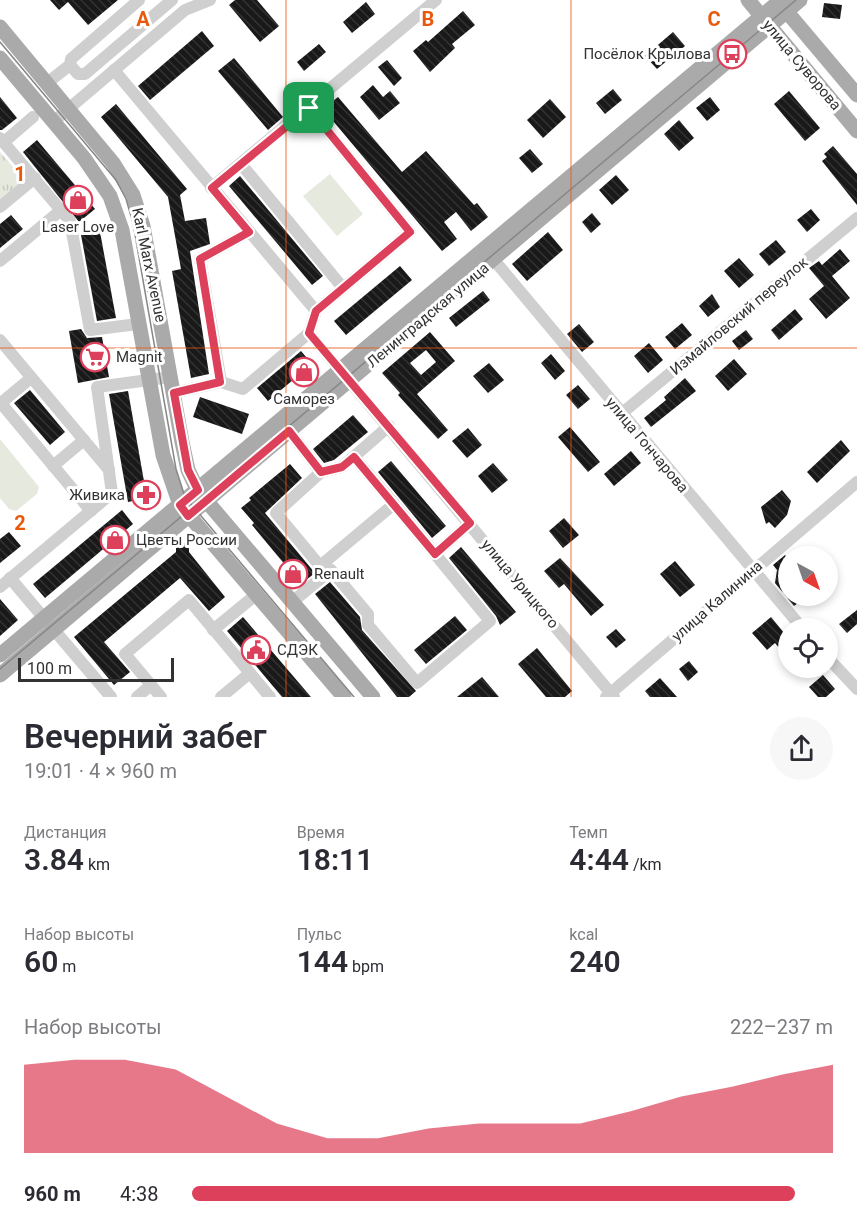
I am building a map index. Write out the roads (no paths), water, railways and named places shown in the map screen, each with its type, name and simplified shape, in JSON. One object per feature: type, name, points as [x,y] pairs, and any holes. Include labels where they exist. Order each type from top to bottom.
[{"type":"main road","name":"улица Суворова","points":[[748,0],[857,131]]},
{"type":"main road","name":"Ленинградская улица","points":[[202,496],[289,431],[345,375],[494,260],[765,21],[781,3],[800,0]]},
{"type":"main road","name":"улица Суворова","points":[[781,3],[857,95]]},
{"type":"main road","name":"Ленинградская улица","points":[[0,675],[50,624],[765,21]]},
{"type":"main road","name":"Karl Marx Avenue","points":[[0,27],[113,163],[138,209],[188,470],[202,496],[373,697]]},
{"type":"main road","name":"Karl Marx Avenue","points":[[0,58],[110,196],[122,230],[163,454],[184,511],[257,594],[340,696]]},
{"type":"main road","name":"Ленинградская улица","points":[[0,656],[50,624]]},
{"type":"street","points":[[139,0],[70,59],[70,65],[78,74],[85,74],[172,0]]},
{"type":"street","points":[[53,122],[185,10],[210,0]]},
{"type":"street","points":[[212,188],[436,0]]},
{"type":"street","points":[[47,83],[70,65]]},
{"type":"street","points":[[114,70],[316,311]]},
{"type":"street","points":[[174,393],[220,382],[243,389],[309,333],[316,311],[410,232],[309,108]]},
{"type":"street","points":[[33,117],[2,140],[70,221],[90,330],[138,324]]},
{"type":"street","points":[[242,165],[343,288]]},
{"type":"street","points":[[0,207],[35,178]]},
{"type":"street","points":[[0,261],[61,210]]},
{"type":"street","name":"Измайловский переулок","points":[[621,414],[857,218]]},
{"type":"street","points":[[220,382],[200,259],[249,232]]},
{"type":"street","name":"улица Гончарова","points":[[494,260],[793,618]]},
{"type":"street","name":"улица Урицкого","points":[[309,333],[470,523],[610,696]]},
{"type":"street","points":[[0,340],[109,471]]},
{"type":"street","points":[[111,697],[50,624],[5,583],[112,493],[97,387],[171,377]]},
{"type":"street","points":[[31,378],[0,403],[91,511]]},
{"type":"street","points":[[354,457],[490,621],[417,684],[368,625],[368,614],[276,513],[321,472],[342,467],[388,426]]},
{"type":"street","points":[[289,431],[321,472]]},
{"type":"street","points":[[53,466],[84,440]]},
{"type":"street","name":"улица Калинина","points":[[610,696],[752,570],[857,482]]},
{"type":"street","points":[[292,602],[394,504]]},
{"type":"street","points":[[435,554],[470,523]]},
{"type":"street","points":[[213,630],[257,594]]},
{"type":"street","points":[[161,697],[125,654],[189,600],[270,697]]},
{"type":"street","points":[[838,669],[857,689]]},
{"type":"street","points":[[222,697],[250,673]]},
{"type":"street","points":[[137,697],[151,685]]},
{"type":"tram line","points":[[0,669],[796,0]]},
{"type":"tram line","points":[[0,42],[116,180],[126,199],[133,223],[176,469],[185,497],[354,697]]},
{"type":"place","name":"Посёлок Крылова","points":[[732,54]]},
{"type":"place","name":"Laser Love","points":[[78,200]]},
{"type":"place","name":"Magnit","points":[[95,357]]},
{"type":"place","name":"Саморез","points":[[304,372]]},
{"type":"place","name":"Живика","points":[[146,495]]},
{"type":"place","name":"Цветы России","points":[[115,540]]},
{"type":"place","name":"Renault","points":[[293,574]]},
{"type":"place","name":"СДЭК","points":[[256,650]]}]
